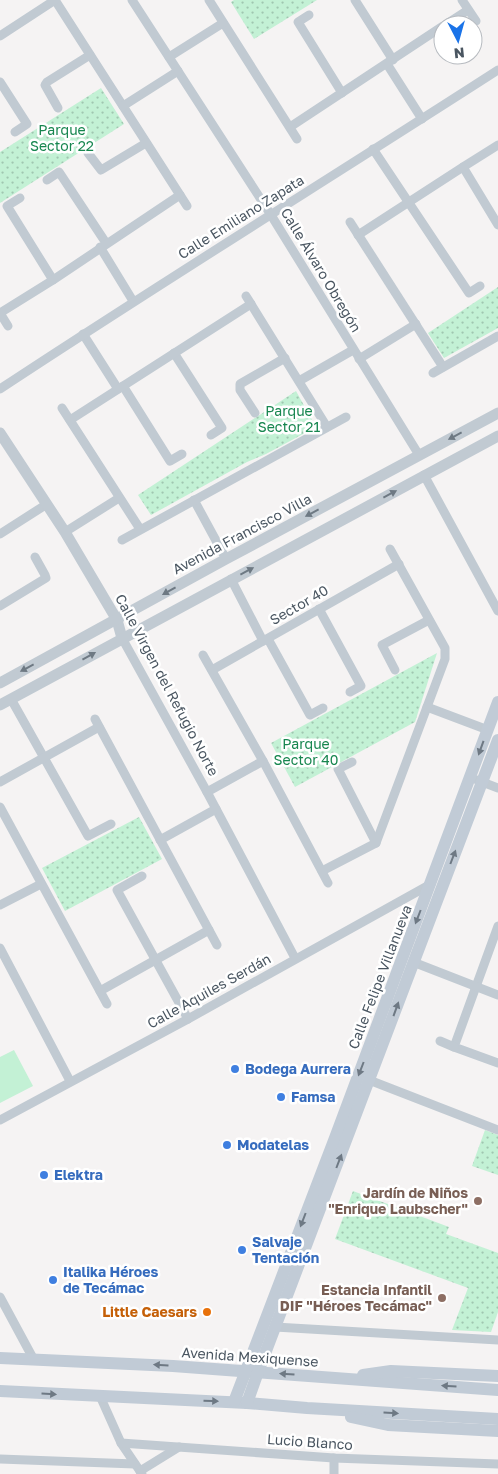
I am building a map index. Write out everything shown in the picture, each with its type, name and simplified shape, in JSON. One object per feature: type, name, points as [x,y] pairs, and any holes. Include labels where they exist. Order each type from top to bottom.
[{"type":"main road","name":"Calle Felipe Villanueva","points":[[247,1403],[251,1371],[335,1138],[413,946],[476,779],[488,730],[498,702]]},
{"type":"main road","name":"Calle Felipe Villanueva","points":[[234,1402],[275,1327],[413,962],[413,946],[430,884],[476,779],[498,740]]},
{"type":"main road","name":"Avenida Mexiquense","points":[[0,1358],[251,1371],[498,1390]]},
{"type":"main road","points":[[338,1378],[391,1371],[498,1376]]},
{"type":"main road","points":[[0,1392],[234,1402],[498,1419]]},
{"type":"main road","points":[[307,1408],[388,1425],[498,1431]]},
{"type":"street","points":[[0,36],[55,0],[187,206]]},
{"type":"street","name":"Calle Álvaro Obregón","points":[[132,0],[271,215],[419,456]]},
{"type":"street","points":[[209,0],[297,138]]},
{"type":"street","points":[[355,0],[422,119]]},
{"type":"street","points":[[462,0],[472,15]]},
{"type":"street","points":[[460,15],[468,10]]},
{"type":"street","points":[[309,15],[298,22],[342,93]]},
{"type":"street","points":[[169,57],[223,23]]},
{"type":"street","points":[[290,128],[433,33]]},
{"type":"street","points":[[58,108],[45,85],[90,55]]},
{"type":"street","name":"Calle Emiliano Zapata","points":[[0,389],[133,301],[498,70]]},
{"type":"street","points":[[123,106],[178,71]]},
{"type":"street","points":[[0,82],[27,124],[15,132]]},
{"type":"street","points":[[88,153],[101,170],[146,143]]},
{"type":"street","points":[[358,235],[462,166],[498,145]]},
{"type":"street","points":[[374,149],[469,293],[480,286]]},
{"type":"street","points":[[462,166],[498,225]]},
{"type":"street","points":[[47,180],[59,172],[103,245],[133,301]]},
{"type":"street","points":[[8,326],[0,313],[180,195]]},
{"type":"street","points":[[20,198],[7,206],[53,280]]},
{"type":"street","points":[[350,222],[443,367]]},
{"type":"street","points":[[70,420],[174,353],[249,300],[328,427]]},
{"type":"street","points":[[359,359],[416,324]]},
{"type":"street","points":[[84,334],[170,461],[182,454]]},
{"type":"street","points":[[433,373],[497,338]]},
{"type":"street","points":[[299,382],[353,350]]},
{"type":"street","points":[[174,353],[222,428],[211,435]]},
{"type":"street","points":[[255,413],[240,390],[240,384],[285,358]]},
{"type":"street","points":[[62,408],[140,530]]},
{"type":"street","name":"Avenida Francisco Villa","points":[[0,683],[498,413]]},
{"type":"street","points":[[122,540],[346,417]]},
{"type":"street","name":"Calle Virgen del Refugio Norte","points":[[0,433],[65,532],[117,620],[122,638],[207,792],[295,958]]},
{"type":"street","points":[[0,705],[498,436]]},
{"type":"street","points":[[424,475],[498,611]]},
{"type":"street","points":[[65,532],[119,498]]},
{"type":"street","points":[[194,500],[226,559]]},
{"type":"street","points":[[0,534],[47,504]]},
{"type":"street","points":[[322,871],[376,843],[445,659],[445,648],[390,549]]},
{"type":"street","points":[[0,606],[46,578],[35,557]]},
{"type":"street","name":"Sector 40","points":[[212,670],[399,564]]},
{"type":"street","points":[[231,580],[310,714],[323,708]]},
{"type":"street","points":[[319,609],[361,686],[350,692]]},
{"type":"street","points":[[395,670],[382,645],[429,620]]},
{"type":"street","points":[[203,655],[263,761],[328,883]]},
{"type":"street","points":[[11,699],[88,836],[111,824]]},
{"type":"street","points":[[427,707],[488,730]]},
{"type":"street","points":[[0,782],[45,757],[97,723],[217,945]]},
{"type":"street","points":[[207,792],[263,761]]},
{"type":"street","points":[[352,762],[338,769],[376,843]]},
{"type":"street","points":[[476,779],[498,788]]},
{"type":"street","points":[[0,807],[107,1004]]},
{"type":"street","points":[[160,840],[216,809]]},
{"type":"street","points":[[142,876],[117,890],[188,1019]]},
{"type":"street","points":[[0,905],[41,884]]},
{"type":"street","name":"Calle Aquiles Serdán","points":[[0,1120],[188,1019],[430,884]]},
{"type":"street","points":[[454,1047],[498,929]]},
{"type":"street","points":[[100,991],[209,930]]},
{"type":"street","points":[[0,948],[70,1081]]},
{"type":"street","points":[[413,962],[498,995]]},
{"type":"street","points":[[440,1042],[498,1063]]},
{"type":"street","points":[[369,1080],[498,1130]]},
{"type":"street","points":[[0,1297],[34,1360]]},
{"type":"street","points":[[275,1327],[497,1338]]},
{"type":"street","points":[[100,1396],[121,1443],[139,1470]]},
{"type":"street","name":"Lucio Blanco","points":[[121,1443],[334,1458],[498,1464]]},
{"type":"street","points":[[0,1459],[139,1470],[180,1447]]},
{"type":"street","points":[[334,1458],[334,1474]]},
{"type":"green space","points":[[234,0],[317,0],[254,39],[231,2]]},
{"type":"green space","name":"Parque Sector 22","points":[[101,88],[124,124],[0,203],[0,152]]},
{"type":"green space","points":[[498,287],[498,328],[444,358],[428,333]]},
{"type":"green space","name":"Parque Sector 21","points":[[296,391],[316,427],[247,462],[151,515],[138,495]]},
{"type":"green space","name":"Parque Sector 40","points":[[437,653],[415,722],[295,787],[271,743]]},
{"type":"green space","points":[[139,817],[162,859],[65,911],[42,868]]},
{"type":"green space","points":[[14,1050],[33,1086],[0,1103],[0,1057]]},
{"type":"green space","points":[[485,1130],[498,1135],[498,1175],[472,1166]]},
{"type":"green space","points":[[353,1191],[449,1227],[446,1234],[498,1253],[498,1312],[491,1332],[452,1330],[468,1288],[335,1239]]},
{"type":"place","name":"Bodega Aurrera","points":[[235,1069]]},
{"type":"place","name":"Famsa","points":[[281,1097]]},
{"type":"place","name":"Modatelas","points":[[227,1145]]},
{"type":"place","name":"Elektra","points":[[44,1175]]},
{"type":"place","name":"Jardín de Niños \"Enrique Laubscher\"","points":[[478,1201]]},
{"type":"place","name":"Salvaje Tentación","points":[[242,1250]]},
{"type":"place","name":"Italika Héroes de Tecámac","points":[[53,1280]]},
{"type":"place","name":"Estancia Infantil DIF \"Héroes Tecámac\"","points":[[442,1298]]},
{"type":"place","name":"Little Caesars","points":[[207,1312]]}]
